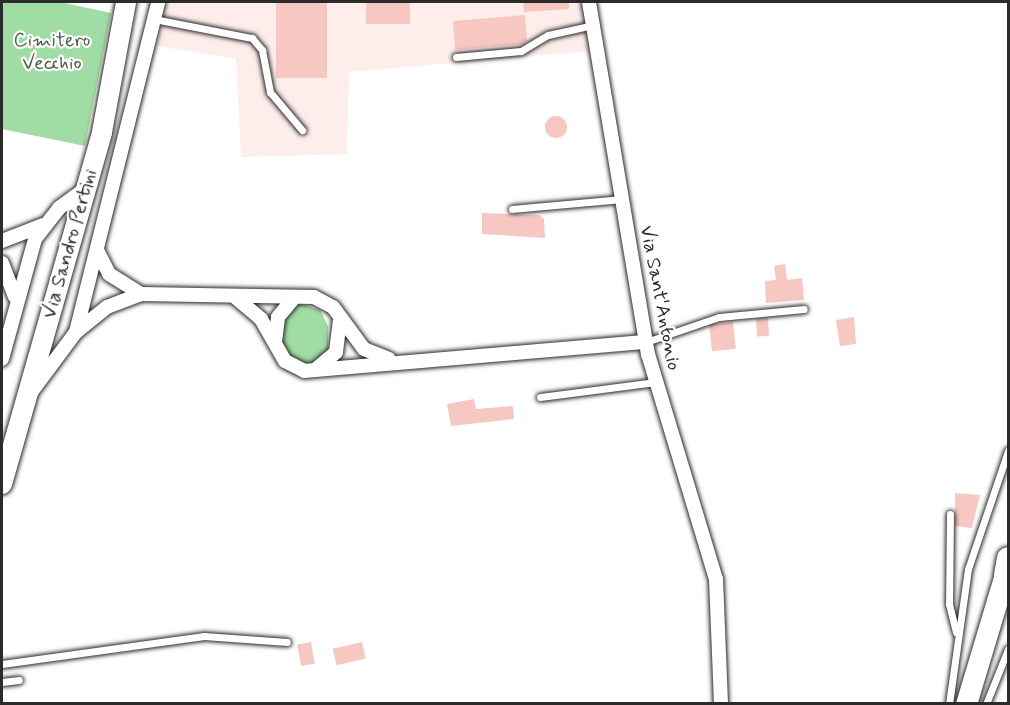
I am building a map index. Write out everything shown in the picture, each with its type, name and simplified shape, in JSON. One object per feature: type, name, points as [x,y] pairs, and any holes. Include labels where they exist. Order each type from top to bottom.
[{"type":"main road","name":"Via Sandro Pertini","points":[[2,484],[21,411],[87,188],[126,2]]},
{"type":"main road","points":[[966,704],[1007,566]]},
{"type":"street","points":[[76,332],[158,2]]},
{"type":"street","name":"Via Sant'Antonio","points":[[589,2],[646,342],[716,579],[721,704]]},
{"type":"street","points":[[2,241],[43,225],[87,188]]},
{"type":"street","points":[[2,359],[4,337],[27,258],[43,225]]},
{"type":"street","points":[[97,250],[109,274],[141,294]]},
{"type":"street","points":[[2,263],[16,301]]},
{"type":"street","points":[[21,411],[76,332],[112,304],[141,294],[323,299],[370,353],[406,360]]},
{"type":"street","points":[[235,297],[261,319],[289,365],[311,371],[406,360],[646,342]]},
{"type":"street","points":[[275,345],[278,317],[295,297]]},
{"type":"street","points":[[311,371],[333,357],[340,321]]},
{"type":"lane","points":[[154,19],[252,38],[262,50],[270,92],[303,130]]},
{"type":"lane","points":[[456,57],[521,51],[548,35],[593,25]]},
{"type":"lane","points":[[512,209],[622,199]]},
{"type":"lane","points":[[646,342],[712,319],[804,309]]},
{"type":"lane","points":[[540,397],[656,382]]},
{"type":"lane","points":[[949,704],[956,632],[972,554],[1008,451]]},
{"type":"lane","points":[[950,514],[949,604],[956,632]]},
{"type":"lane","points":[[2,664],[204,636],[286,642]]},
{"type":"lane","points":[[986,704],[1008,649]]},
{"type":"lane","points":[[2,682],[20,680]]},
{"type":"shaded area","points":[[168,2],[582,2],[591,51],[349,72],[347,154],[241,157],[236,59],[157,46]]},
{"type":"green space","name":"Cimitero Vecchio","points":[[2,2],[60,2],[111,13],[85,146],[2,129]]},
{"type":"green space","points":[[299,303],[320,310],[328,326],[328,350],[308,367],[282,351],[282,322]]},
{"type":"building","points":[[276,2],[327,2],[327,78],[276,78]]},
{"type":"building","points":[[366,2],[410,2],[410,24],[366,24]]},
{"type":"building","points":[[523,2],[569,2],[569,9],[524,12]]},
{"type":"building","points":[[525,15],[527,41],[522,44],[455,50],[453,21]]},
{"type":"building","points":[[556,116],[566,123],[567,127],[560,137],[556,138],[546,131],[545,127],[552,117]]},
{"type":"building","points":[[482,213],[539,215],[544,219],[545,238],[482,234]]},
{"type":"building","points":[[785,264],[787,280],[802,278],[804,300],[766,303],[765,281],[776,280],[774,266]]},
{"type":"building","points":[[854,317],[856,344],[840,346],[836,320]]},
{"type":"building","points":[[768,318],[769,336],[757,337],[756,319]]},
{"type":"building","points":[[733,322],[736,349],[712,351],[709,325]]},
{"type":"building","points":[[474,399],[476,409],[513,406],[514,419],[451,426],[447,404]]},
{"type":"building","points":[[955,493],[980,495],[972,528],[955,526]]},
{"type":"building","points":[[311,642],[315,664],[301,666],[297,644]]},
{"type":"building","points":[[362,642],[366,659],[337,665],[333,649]]}]
